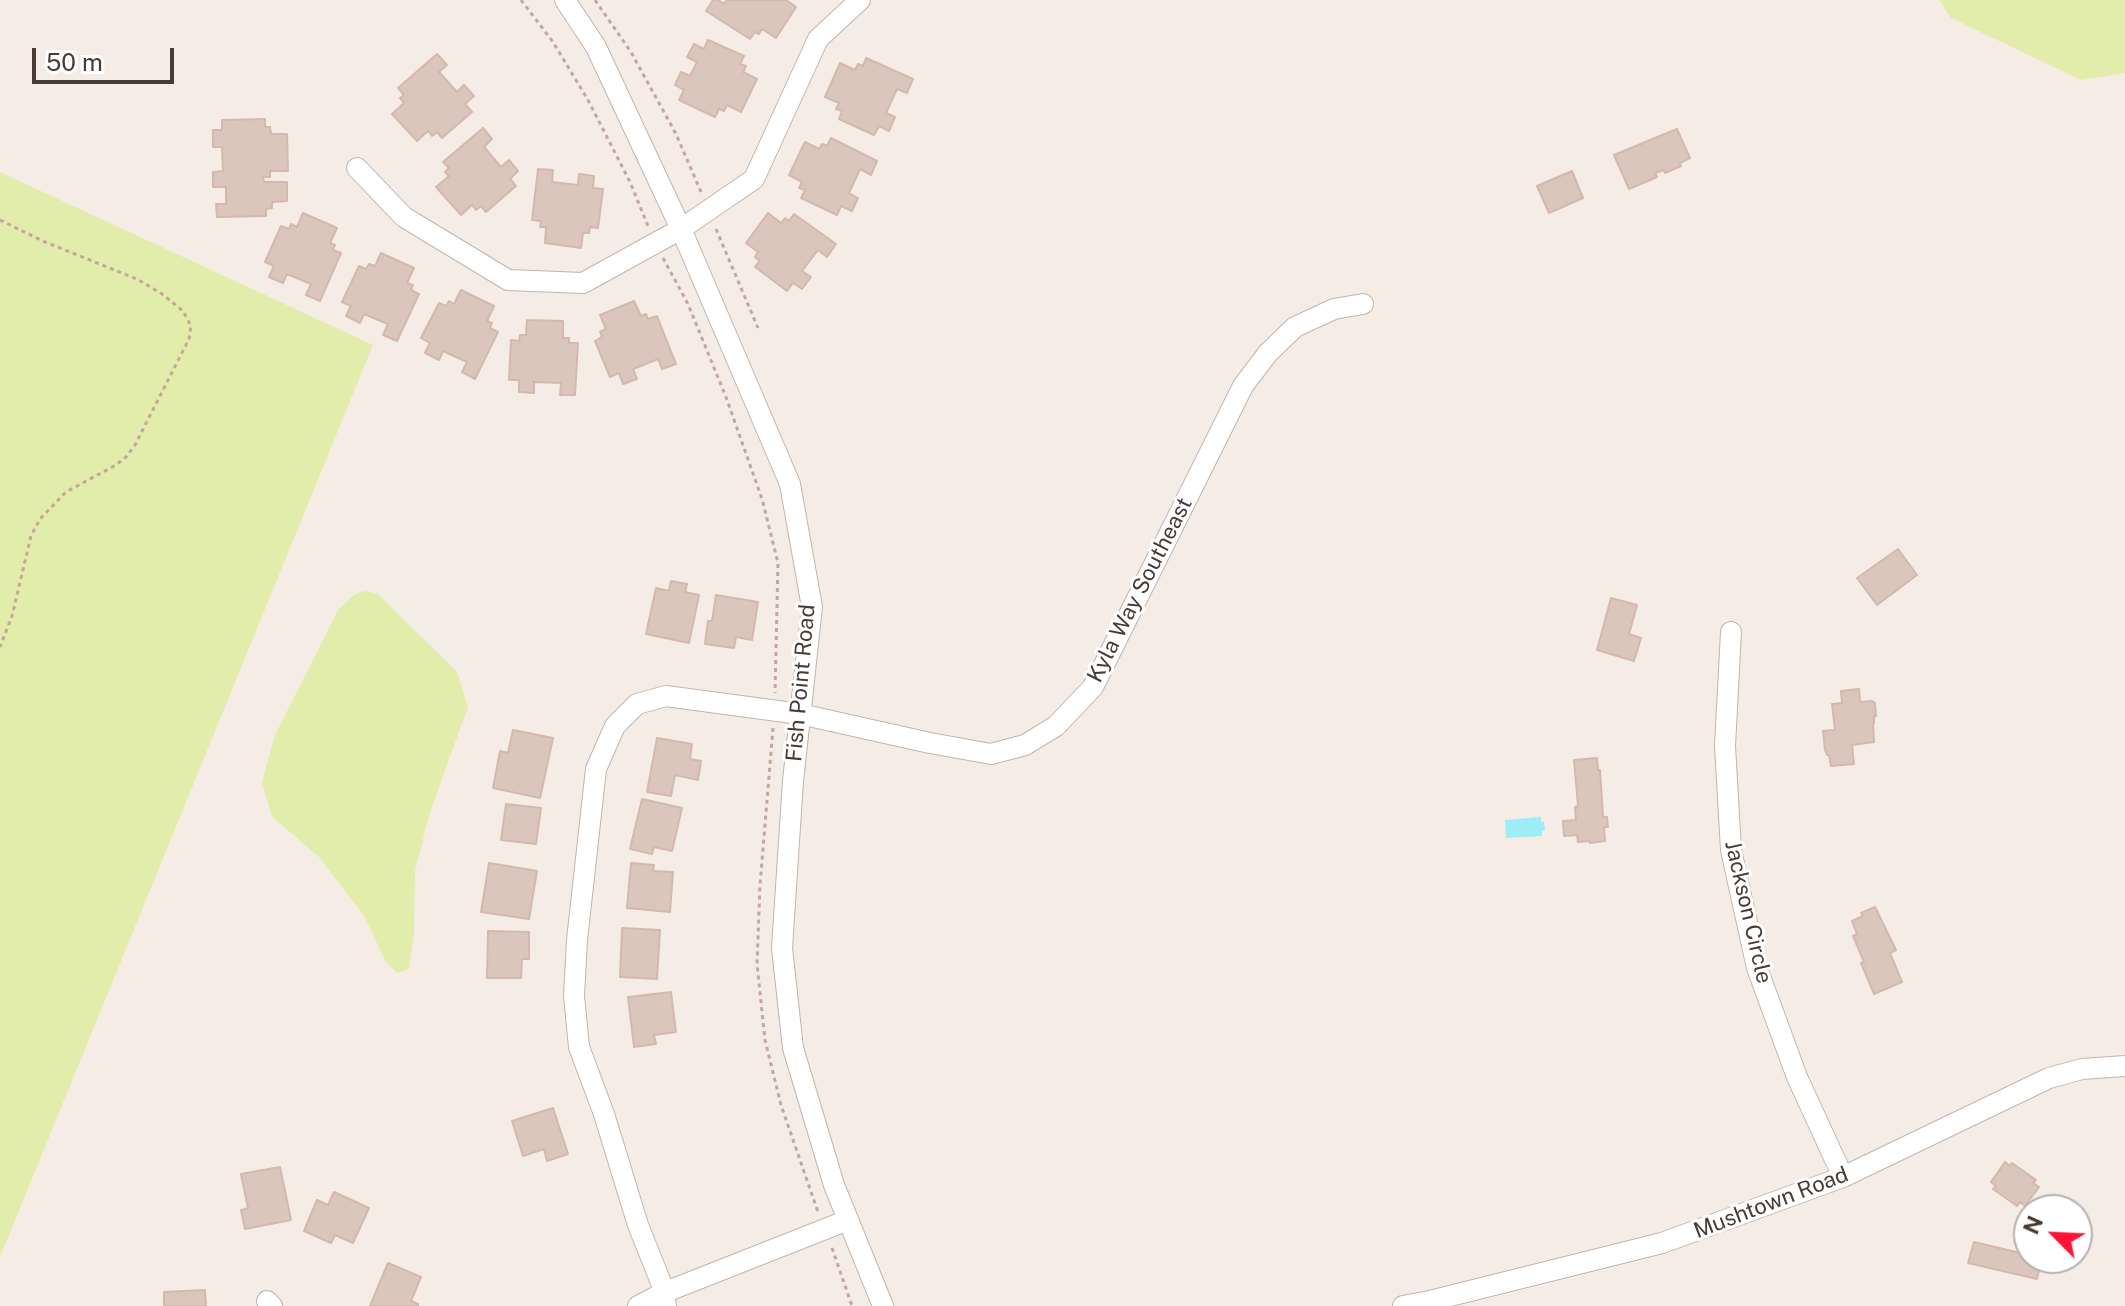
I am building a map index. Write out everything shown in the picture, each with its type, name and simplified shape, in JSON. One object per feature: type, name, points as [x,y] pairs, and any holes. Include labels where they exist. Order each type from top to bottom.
[{"type":"street","name":"Fish Point Road","points":[[565,0],[596,47],[681,229],[790,484],[812,607],[793,781],[782,948],[793,1048],[834,1185],[883,1306]]},
{"type":"street","points":[[357,168],[404,217],[508,280],[583,283],[681,229],[754,179],[818,39],[860,0]]},
{"type":"street","name":"Kyla Way Southeast","points":[[664,1300],[579,1047],[574,996],[577,940],[596,769],[615,726],[637,704],[666,696],[800,714],[991,754],[1025,745],[1056,726],[1093,687],[1243,386],[1268,353],[1295,327],[1334,309],[1363,304]]},
{"type":"street","name":"Jackson Circle","points":[[1731,632],[1725,746],[1731,850],[1757,968],[1797,1077],[1843,1177]]},
{"type":"street","name":"Mushtown Road","points":[[1403,1306],[1662,1243],[1843,1177],[2049,1078],[2082,1069],[2125,1066]]},
{"type":"street","points":[[638,1306],[664,1300],[848,1220]]},
{"type":"path","points":[[521,0],[553,42],[588,100],[630,182],[655,243],[688,304],[726,397],[762,499],[778,563],[774,711],[757,964],[765,1040],[781,1105],[852,1306]]},
{"type":"path","points":[[595,0],[631,52],[676,134],[758,328]]},
{"type":"path","points":[[0,220],[45,242],[137,279],[183,311],[191,326],[189,339],[126,457],[66,492],[40,519],[31,536],[12,616],[0,647]]},
{"type":"green space","points":[[1939,0],[2125,0],[2125,73],[2081,80],[1951,18]]},
{"type":"green space","points":[[0,172],[373,345],[0,1257]]},
{"type":"green space","points":[[366,591],[378,594],[457,672],[468,707],[430,812],[415,872],[414,933],[409,969],[397,973],[386,962],[364,916],[319,857],[272,817],[262,782],[275,735],[338,610],[355,594]]},
{"type":"water","points":[[1541,817],[1545,830],[1542,836],[1506,838],[1505,820]]},
{"type":"building","points":[[713,0],[724,4],[727,0],[786,0],[796,7],[776,38],[762,29],[750,39],[706,11]]},
{"type":"building","points":[[708,40],[744,56],[740,64],[746,66],[743,72],[757,79],[741,112],[727,105],[724,111],[719,109],[715,117],[679,100],[684,90],[675,85],[681,72],[690,76],[697,62],[687,57],[694,44],[704,49]]},
{"type":"building","points":[[437,54],[447,65],[439,72],[457,92],[464,85],[474,96],[465,104],[472,112],[442,138],[437,132],[432,136],[428,131],[417,141],[392,114],[404,103],[400,98],[404,95],[398,88]]},
{"type":"building","points":[[866,58],[913,79],[907,93],[897,89],[886,113],[895,117],[889,131],[879,126],[874,135],[839,119],[842,111],[836,109],[839,103],[825,97],[840,63],[855,70],[858,64],[863,66]]},
{"type":"building","points":[[265,119],[265,127],[270,127],[271,134],[287,134],[288,171],[270,171],[270,177],[263,177],[264,182],[287,182],[287,201],[272,202],[272,208],[266,209],[266,216],[217,217],[216,204],[226,204],[226,187],[213,187],[213,172],[223,171],[222,147],[213,147],[213,130],[222,130],[222,120]]},
{"type":"building","points":[[483,128],[492,139],[484,147],[501,167],[509,160],[518,171],[510,179],[516,186],[486,212],[481,206],[476,210],[472,205],[461,215],[436,187],[449,176],[445,172],[449,168],[443,162]]},
{"type":"building","points":[[1677,129],[1690,158],[1680,163],[1681,166],[1665,173],[1664,170],[1655,173],[1657,177],[1629,189],[1614,155]]},
{"type":"building","points":[[831,138],[877,161],[871,175],[860,169],[849,193],[858,198],[852,211],[841,206],[837,215],[801,198],[805,190],[799,188],[802,182],[789,175],[805,142],[819,149],[822,144],[827,146]]},
{"type":"building","points":[[538,169],[553,170],[552,182],[578,185],[579,174],[594,176],[593,188],[603,189],[598,228],[590,227],[589,233],[583,233],[581,248],[545,243],[546,227],[540,227],[541,221],[532,220]]},
{"type":"building","points":[[1572,171],[1583,198],[1549,213],[1537,186]]},
{"type":"building","points":[[303,213],[337,228],[330,243],[335,245],[333,250],[341,253],[320,301],[306,295],[311,284],[287,274],[283,283],[269,277],[274,266],[265,262],[281,226],[289,229],[291,224],[297,227]]},
{"type":"building","points":[[768,213],[781,223],[785,218],[789,221],[794,214],[836,244],[827,257],[818,250],[802,271],[811,277],[802,289],[793,283],[787,291],[755,267],[760,261],[755,257],[758,252],[746,243]]},
{"type":"building","points":[[381,253],[414,268],[407,283],[413,285],[411,290],[419,294],[397,341],[383,335],[388,324],[364,314],[360,323],[346,316],[351,306],[342,302],[359,266],[366,269],[369,264],[375,266]]},
{"type":"building","points":[[461,290],[494,306],[487,321],[492,323],[490,328],[498,332],[475,379],[462,372],[467,362],[443,351],[439,360],[425,353],[430,343],[421,338],[439,303],[446,306],[449,301],[454,304]]},
{"type":"building","points":[[634,301],[641,316],[646,314],[648,319],[657,316],[676,364],[662,369],[658,359],[633,369],[637,379],[623,384],[619,373],[610,377],[595,341],[602,337],[600,332],[606,329],[600,315]]},
{"type":"building","points":[[527,320],[563,321],[563,338],[569,338],[569,343],[578,343],[575,395],[560,395],[561,383],[534,382],[534,393],[519,392],[519,380],[509,380],[511,340],[519,341],[520,335],[526,335]]},
{"type":"building","points":[[1898,549],[1917,575],[1877,605],[1857,578]]},
{"type":"building","points":[[671,581],[687,584],[685,592],[699,595],[689,643],[646,634],[656,588],[669,591]]},
{"type":"building","points":[[716,595],[758,602],[752,640],[736,637],[734,648],[705,644]]},
{"type":"building","points":[[1611,598],[1637,605],[1629,634],[1641,638],[1634,661],[1597,650]]},
{"type":"building","points":[[1859,689],[1860,702],[1875,703],[1874,742],[1852,745],[1854,764],[1831,766],[1823,731],[1835,730],[1832,704],[1842,703],[1841,691]]},
{"type":"building","points":[[513,730],[553,738],[540,798],[493,788],[500,751],[508,753]]},
{"type":"building","points":[[657,738],[692,744],[690,759],[701,761],[698,780],[675,775],[671,796],[647,792]]},
{"type":"building","points":[[1597,758],[1603,817],[1607,817],[1608,827],[1604,827],[1605,841],[1578,842],[1577,835],[1564,836],[1563,821],[1576,820],[1575,807],[1578,806],[1574,760]]},
{"type":"building","points":[[642,799],[682,808],[672,851],[654,847],[652,854],[630,849]]},
{"type":"building","points":[[506,804],[541,808],[536,844],[501,840]]},
{"type":"building","points":[[489,863],[537,871],[529,919],[481,912]]},
{"type":"building","points":[[631,863],[654,865],[653,871],[673,872],[670,912],[627,908]]},
{"type":"building","points":[[1875,907],[1896,950],[1890,953],[1902,982],[1874,994],[1861,963],[1864,962],[1853,936],[1857,934],[1852,921]]},
{"type":"building","points":[[622,928],[660,930],[657,979],[620,977]]},
{"type":"building","points":[[488,931],[529,932],[529,959],[522,959],[521,978],[487,978]]},
{"type":"building","points":[[671,992],[676,1032],[654,1035],[656,1044],[634,1047],[628,997]]},
{"type":"building","points":[[553,1108],[568,1154],[547,1161],[544,1149],[523,1156],[512,1121]]},
{"type":"building","points":[[2005,1162],[2010,1166],[2012,1163],[2036,1180],[2033,1183],[2039,1187],[2034,1194],[2013,1194],[2013,1203],[1993,1189],[1996,1186],[1991,1182]]},
{"type":"building","points":[[280,1167],[291,1220],[245,1229],[241,1210],[248,1208],[241,1174]]},
{"type":"building","points":[[334,1192],[369,1208],[353,1243],[335,1235],[331,1243],[304,1231],[317,1200],[328,1205]]},
{"type":"building","points":[[1974,1242],[2013,1251],[2013,1273],[1968,1263]]},
{"type":"building","points":[[388,1263],[421,1277],[411,1301],[418,1306],[370,1306]]},
{"type":"building","points":[[2015,1274],[2038,1274],[2037,1279]]},
{"type":"building","points":[[205,1290],[206,1306],[164,1306],[164,1292]]}]
